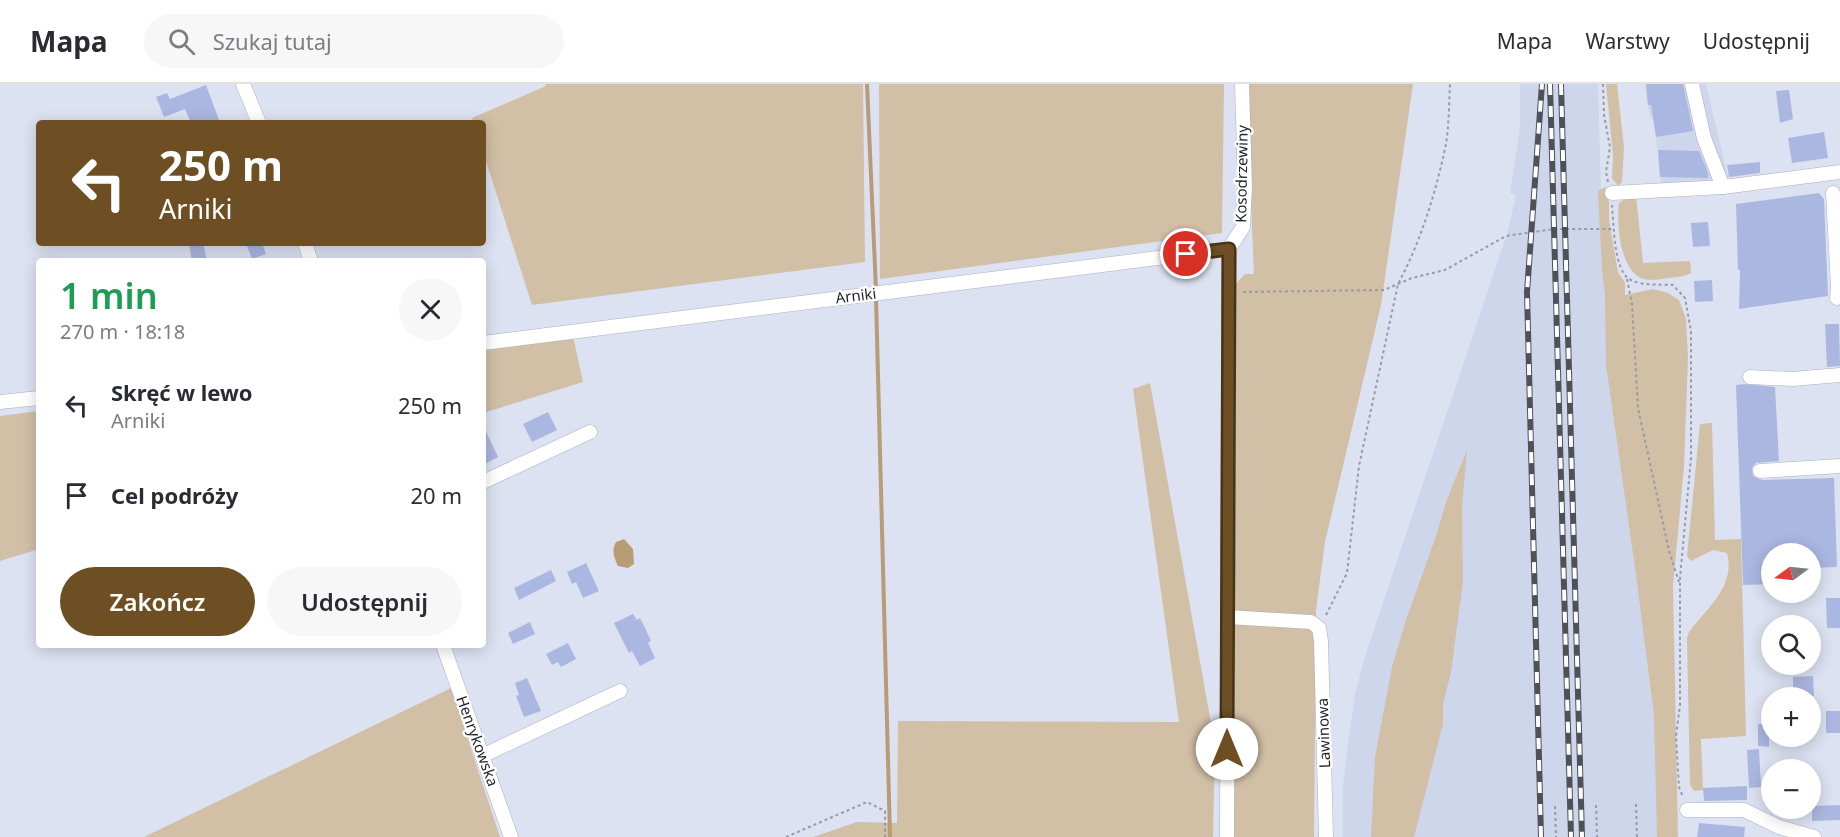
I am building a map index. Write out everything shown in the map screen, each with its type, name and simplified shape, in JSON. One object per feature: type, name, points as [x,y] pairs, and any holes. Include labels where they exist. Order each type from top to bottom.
[{"type":"street","points":[[243,84],[258,120]]},
{"type":"street","name":"Kosodrzewiny","points":[[1227,837],[1228,292],[1229,249],[1242,227],[1245,187],[1242,84]]},
{"type":"street","points":[[1692,84],[1704,138],[1723,187]]},
{"type":"street","points":[[1611,194],[1723,187],[1840,172]]},
{"type":"street","points":[[1833,193],[1838,221],[1837,298]]},
{"type":"street","name":"Arniki","points":[[486,343],[1229,249]]},
{"type":"street","points":[[1750,377],[1792,379],[1840,375]]},
{"type":"street","points":[[0,402],[36,398]]},
{"type":"street","points":[[486,481],[590,432]]},
{"type":"street","points":[[1760,471],[1840,466]]},
{"type":"street","points":[[1228,617],[1311,622],[1319,628]]},
{"type":"street","name":"Lawinowa","points":[[1319,628],[1326,837]]},
{"type":"street","name":"Henrykowska","points":[[444,648],[511,837]]},
{"type":"street","points":[[482,756],[620,691]]},
{"type":"street","points":[[1687,810],[1744,810],[1779,827],[1814,837]]},
{"type":"path","points":[[1319,628],[1347,573],[1359,466],[1398,284],[1431,203],[1446,142],[1450,84]]},
{"type":"path","points":[[1603,84],[1604,115],[1610,147],[1606,172],[1611,194],[1616,252],[1627,279],[1632,304],[1638,408],[1669,551],[1680,584]]},
{"type":"path","points":[[1228,292],[1384,290],[1412,278],[1445,270],[1506,236],[1554,229],[1614,229]]},
{"type":"path","points":[[1627,279],[1634,282],[1673,285],[1685,298],[1689,315],[1692,389],[1691,458],[1680,584],[1680,705],[1676,736],[1679,788],[1687,810]]},
{"type":"path","points":[[786,837],[867,802],[885,811],[885,837]]},
{"type":"path","points":[[1636,804],[1636,837]]},
{"type":"path","points":[[1596,805],[1597,837]]},
{"type":"path","points":[[1555,806],[1556,837]]},
{"type":"shaded area","points":[[545,84],[863,84],[865,262],[532,305],[486,161],[486,120],[473,120],[472,118],[546,86]]},
{"type":"shaded area","points":[[879,84],[1224,84],[1222,233],[880,279]]},
{"type":"shaded area","points":[[1246,84],[1413,84],[1381,305],[1325,542],[1316,610],[1314,837],[1227,837],[1228,292],[1245,274],[1254,274]]},
{"type":"shaded area","points":[[1520,84],[1598,84],[1603,260],[1609,358],[1654,680],[1661,837],[1343,837],[1343,785],[1355,694],[1366,653],[1507,234],[1516,196],[1510,193],[1520,128]]},
{"type":"shaded area","points":[[1606,84],[1617,84],[1624,147],[1622,182],[1618,186],[1612,178],[1613,155]]},
{"type":"shaded area","points":[[1646,84],[1706,84],[1729,181],[1661,185],[1656,137],[1648,109]]},
{"type":"shaded area","points":[[1605,187],[1618,272],[1625,283],[1625,295],[1653,289],[1668,293],[1679,300],[1686,319],[1688,358],[1684,467],[1673,586],[1678,837],[1657,837],[1654,715],[1606,365],[1605,295],[1598,191]]},
{"type":"shaded area","points":[[1636,195],[1643,263],[1690,261],[1691,273],[1680,277],[1647,280],[1636,275],[1630,267],[1621,246],[1618,222],[1619,203],[1627,197]]},
{"type":"shaded area","points":[[573,336],[583,382],[486,412],[486,348]]},
{"type":"shaded area","points":[[1150,383],[1215,745],[1213,837],[813,837],[857,822],[897,823],[898,721],[1179,722],[1133,389]]},
{"type":"shaded area","points":[[36,411],[36,550],[0,561],[0,416]]},
{"type":"shaded area","points":[[1712,423],[1715,540],[1741,539],[1746,736],[1701,739],[1703,790],[1694,791],[1690,785],[1687,638],[1689,632],[1724,586],[1729,565],[1727,553],[1713,550],[1691,561],[1687,556],[1700,424]]},
{"type":"shaded area","points":[[1467,450],[1462,507],[1463,581],[1451,672],[1443,704],[1443,724],[1414,837],[1371,837],[1375,757],[1392,667],[1446,502]]},
{"type":"shaded area","points":[[624,539],[633,549],[634,564],[628,568],[618,566],[614,554],[616,542]]},
{"type":"shaded area","points":[[451,688],[500,837],[144,837]]},
{"type":"building","points":[[1646,84],[1683,84],[1693,131],[1656,137],[1651,105],[1648,105]]},
{"type":"building","points":[[206,85],[219,120],[190,120],[185,109],[164,117],[156,97],[167,93],[170,99]]},
{"type":"building","points":[[1789,90],[1793,119],[1780,123],[1776,91]]},
{"type":"building","points":[[1824,132],[1828,158],[1792,163],[1788,138]]},
{"type":"building","points":[[1658,150],[1699,151],[1708,178],[1660,177]]},
{"type":"building","points":[[1760,162],[1760,173],[1729,177],[1727,165]]},
{"type":"building","points":[[1819,193],[1824,199],[1828,296],[1739,309],[1740,270],[1738,270],[1736,204]]},
{"type":"building","points":[[1708,222],[1710,246],[1693,247],[1691,223]]},
{"type":"building","points":[[189,246],[204,246],[206,258],[191,258]]},
{"type":"building","points":[[247,246],[263,246],[266,254],[252,258]]},
{"type":"building","points":[[1712,280],[1713,301],[1695,302],[1694,281]]},
{"type":"building","points":[[1825,324],[1839,324],[1840,366],[1827,367]]},
{"type":"building","points":[[1736,385],[1775,387],[1779,461],[1756,463],[1752,468],[1753,476],[1762,480],[1834,478],[1837,567],[1821,568],[1821,543],[1761,543],[1761,584],[1743,585]]},
{"type":"building","points":[[548,412],[557,430],[532,442],[523,424]]},
{"type":"building","points":[[486,431],[498,457],[486,463]]},
{"type":"building","points":[[586,563],[599,591],[583,598],[576,582],[572,584],[567,572]]},
{"type":"building","points":[[551,570],[556,581],[519,600],[514,588]]},
{"type":"building","points":[[1826,598],[1840,598],[1840,628],[1827,628]]},
{"type":"building","points":[[633,614],[637,620],[640,618],[646,630],[651,641],[648,643],[655,658],[640,666],[632,651],[629,653],[614,623]]},
{"type":"building","points":[[530,622],[535,634],[513,644],[508,633]]},
{"type":"building","points":[[568,643],[576,659],[561,667],[558,662],[552,665],[546,654]]},
{"type":"building","points":[[1813,676],[1814,687],[1793,687],[1793,677]]},
{"type":"building","points":[[527,678],[541,711],[524,717],[516,696],[519,695],[515,683]]},
{"type":"building","points":[[1826,711],[1840,711],[1840,733],[1826,733]]},
{"type":"building","points":[[1758,724],[1761,724],[1761,746],[1758,746]]},
{"type":"building","points":[[1759,749],[1761,787],[1749,788],[1747,750]]},
{"type":"building","points":[[1747,786],[1747,800],[1704,801],[1703,788]]},
{"type":"building","points":[[1840,805],[1840,820],[1812,821],[1812,819],[1821,819],[1821,806]]},
{"type":"building","points":[[1699,823],[1745,827],[1744,837],[1697,837]]},
{"type":"waterway","points":[[867,84],[876,290]]},
{"type":"waterway","points":[[876,298],[890,837]]},
{"type":"railway","points":[[1541,837],[1527,292],[1542,84]]},
{"type":"railway","points":[[1550,84],[1571,837]]},
{"type":"railway","points":[[1561,84],[1582,837]]},
{"type":"route","points":[[1186,254],[1229,249],[1227,749]]}]
